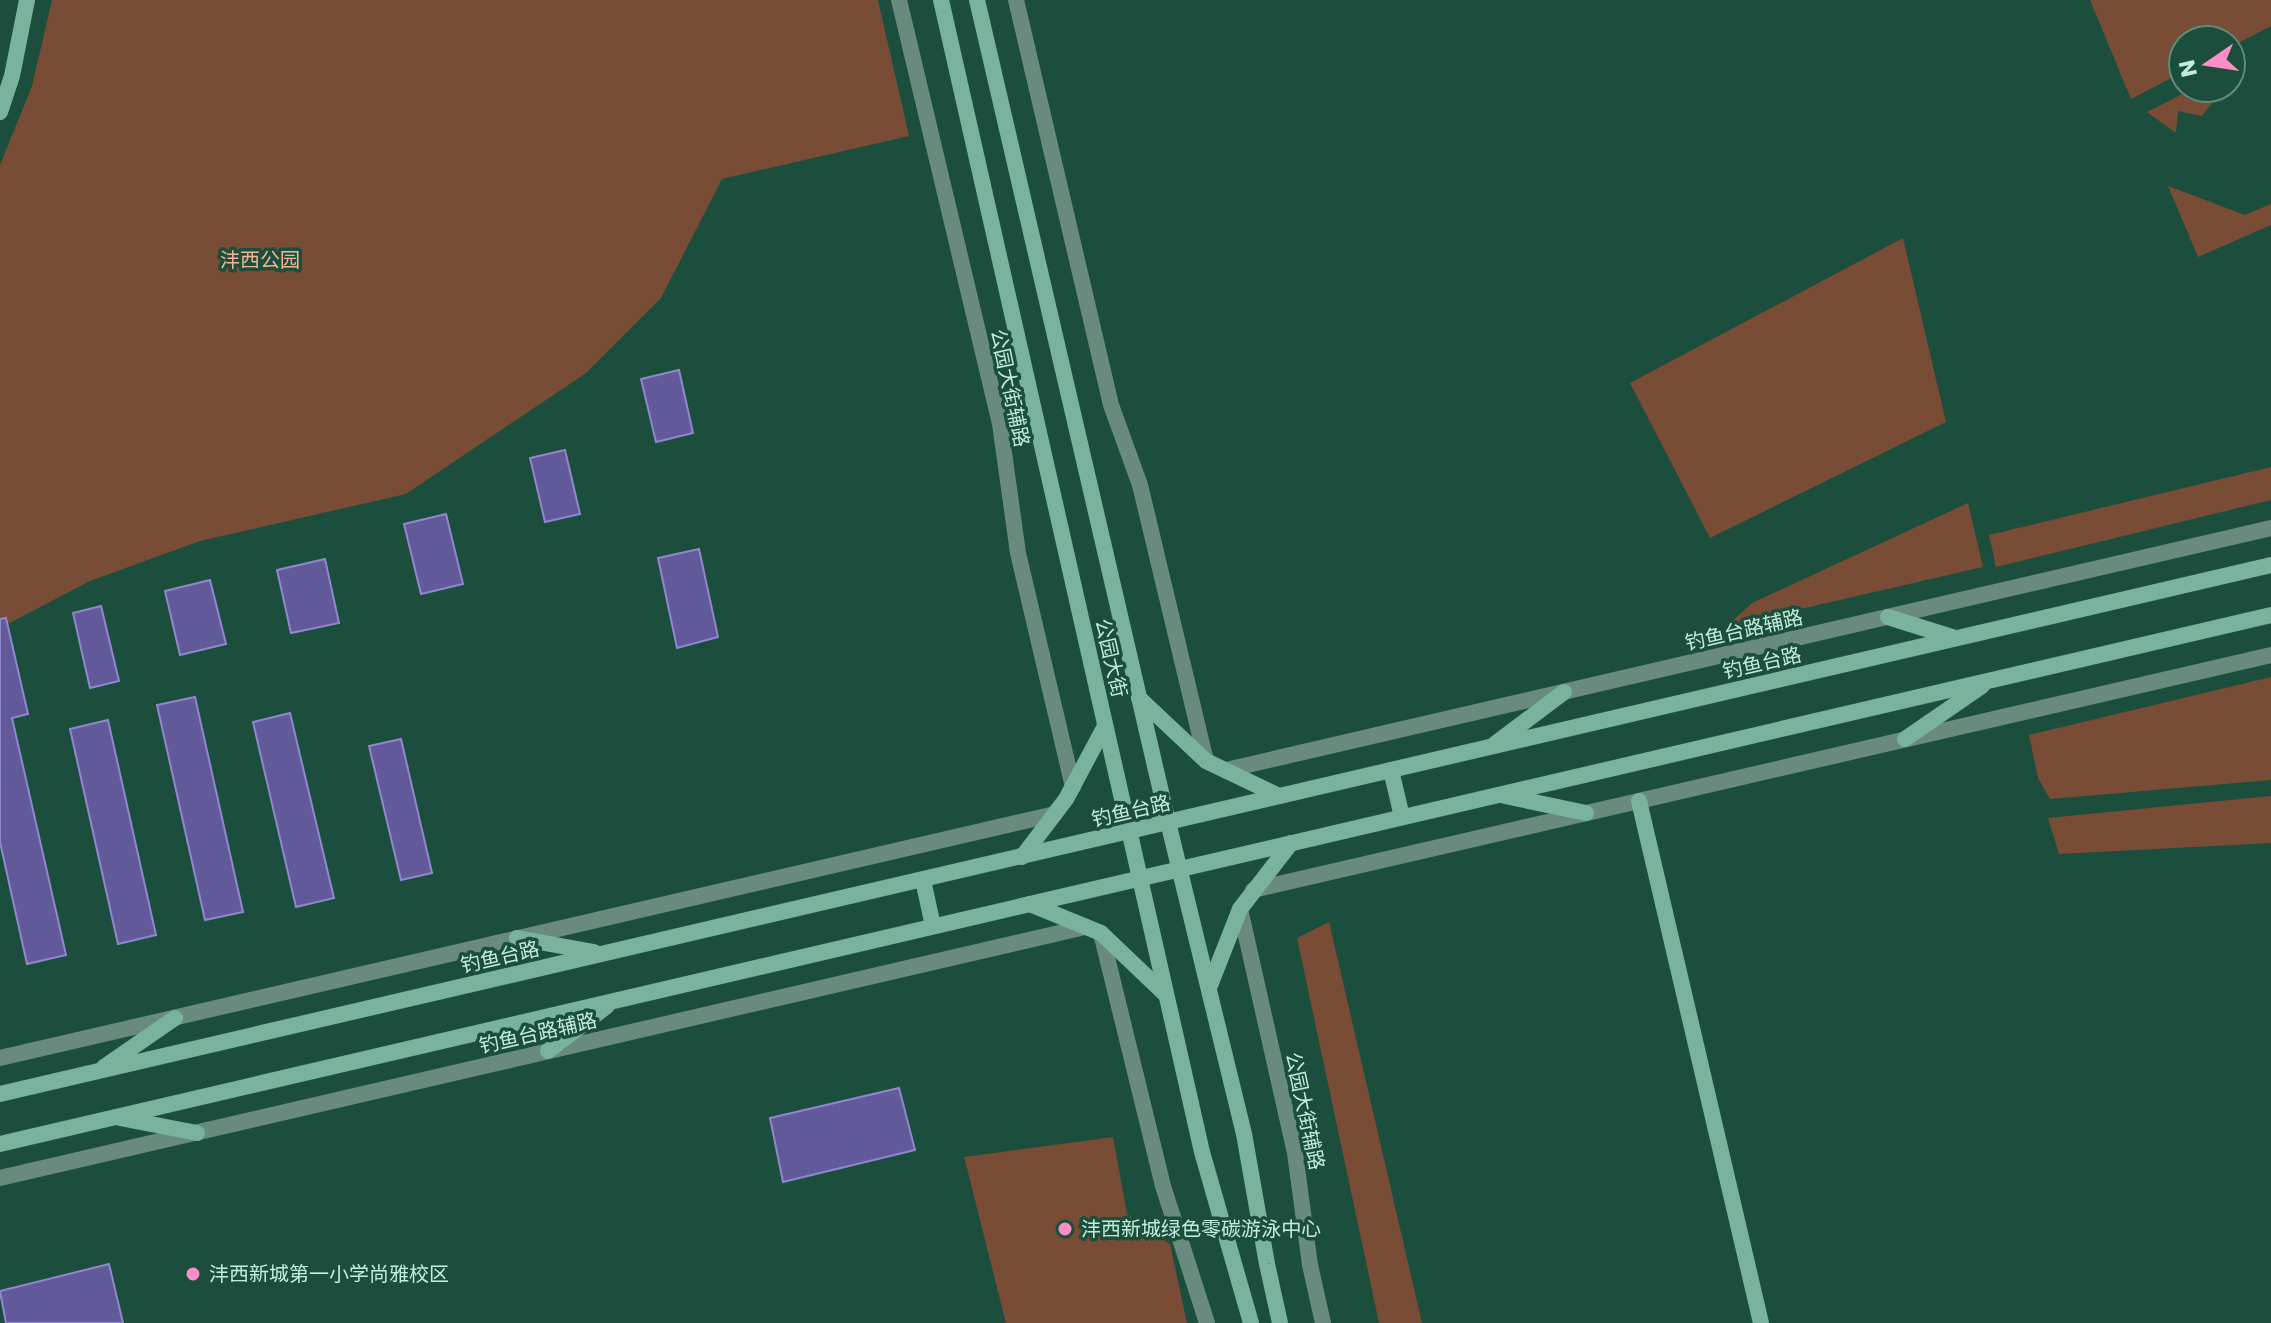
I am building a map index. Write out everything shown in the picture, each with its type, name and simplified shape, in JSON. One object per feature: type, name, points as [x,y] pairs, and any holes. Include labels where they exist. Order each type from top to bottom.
[{"type":"main road","points":[[0,112],[12,76],[27,0]]},
{"type":"main road","name":"公园大街","points":[[941,0],[1202,1152],[1251,1323]]},
{"type":"main road","name":"公园大街","points":[[977,0],[1168,822],[1244,1134],[1280,1323]]},
{"type":"main road","name":"钓鱼台路","points":[[0,1094],[2271,565]]},
{"type":"main road","points":[[0,1144],[2271,615]]},
{"type":"main road","points":[[1888,617],[1957,639]]},
{"type":"main road","points":[[1905,739],[1990,680]]},
{"type":"main road","points":[[1491,747],[1564,692]]},
{"type":"main road","points":[[1139,698],[1206,761],[1279,796]]},
{"type":"main road","points":[[1022,857],[1073,787],[1105,726]]},
{"type":"main road","points":[[1391,770],[1402,817]]},
{"type":"main road","points":[[1500,794],[1586,813]]},
{"type":"main road","points":[[1639,801],[1761,1323]]},
{"type":"main road","points":[[1209,988],[1240,909],[1291,843]]},
{"type":"main road","points":[[923,880],[933,926]]},
{"type":"main road","points":[[1030,904],[1093,930],[1165,994]]},
{"type":"main road","points":[[517,938],[603,954]]},
{"type":"main road","points":[[548,1051],[614,1001]]},
{"type":"main road","points":[[96,1072],[175,1018]]},
{"type":"main road","points":[[115,1117],[197,1133]]},
{"type":"street","name":"公园大街辅路","points":[[899,0],[1000,424],[1018,553],[1073,787]]},
{"type":"street","points":[[1016,0],[1111,405],[1140,485],[1206,761]]},
{"type":"street","name":"钓鱼台路辅路","points":[[1226,770],[2271,528]]},
{"type":"street","points":[[1253,890],[2271,655]]},
{"type":"street","points":[[0,1058],[1055,814]]},
{"type":"street","name":"公园大街辅路","points":[[1240,909],[1295,1153],[1310,1265],[1323,1323]]},
{"type":"street","points":[[1093,930],[1163,1186],[1207,1323]]},
{"type":"street","name":"钓鱼台路辅路","points":[[0,1178],[548,1051],[1093,930]]},
{"type":"green space","name":"沣西公园","points":[[52,0],[878,0],[909,136],[722,179],[661,298],[586,373],[406,494],[200,541],[90,581],[0,628],[0,165],[32,86]]},
{"type":"green space","points":[[2090,0],[2271,0],[2271,26],[2247,39],[2247,24],[2167,24],[2167,80],[2131,99]]},
{"type":"green space","points":[[2167,102],[2211,104],[2202,116],[2178,111],[2176,133],[2147,112]]},
{"type":"green space","points":[[2168,186],[2245,215],[2271,204],[2271,225],[2198,257]]},
{"type":"green space","points":[[1903,238],[1946,422],[1710,538],[1630,383]]},
{"type":"green space","points":[[2271,467],[2271,500],[1996,567],[1989,535]]},
{"type":"green space","points":[[1968,503],[1983,567],[1727,626],[1752,603]]},
{"type":"green space","points":[[2271,677],[2271,780],[2050,799],[2038,778],[2029,735]]},
{"type":"green space","points":[[2271,796],[2271,843],[2059,854],[2048,818]]},
{"type":"green space","points":[[1329,922],[1422,1323],[1379,1323],[1297,938]]},
{"type":"green space","name":"沣西新城绿色零碳游泳中心","points":[[1113,1137],[1127,1214],[1170,1244],[1187,1323],[1006,1323],[964,1157]]},
{"type":"building","points":[[679,370],[693,433],[656,442],[641,379]]},
{"type":"building","points":[[565,450],[580,514],[545,522],[530,458]]},
{"type":"building","points":[[446,514],[463,584],[421,594],[404,524]]},
{"type":"building","points":[[699,549],[718,637],[677,648],[658,558]]},
{"type":"building","points":[[325,559],[339,623],[291,633],[277,570]]},
{"type":"building","points":[[210,580],[226,644],[180,655],[165,591]]},
{"type":"building","points":[[101,606],[119,681],[90,688],[73,613]]},
{"type":"building","points":[[6,618],[28,714],[12,718],[66,955],[27,964],[0,842],[0,619]]},
{"type":"building","points":[[195,697],[243,912],[205,920],[157,705]]},
{"type":"building","points":[[290,713],[334,898],[296,907],[253,722]]},
{"type":"building","points":[[108,720],[156,935],[118,944],[70,729]]},
{"type":"building","points":[[401,739],[432,873],[401,880],[369,746]]},
{"type":"building","points":[[899,1088],[915,1150],[783,1182],[770,1118]]},
{"type":"building","points":[[109,1264],[123,1323],[6,1323],[0,1291]]},
{"type":"place","name":"沣西新城绿色零碳游泳中心","points":[[1065,1229]]},
{"type":"place","name":"沣西新城第一小学尚雅校区","points":[[193,1274]]}]
